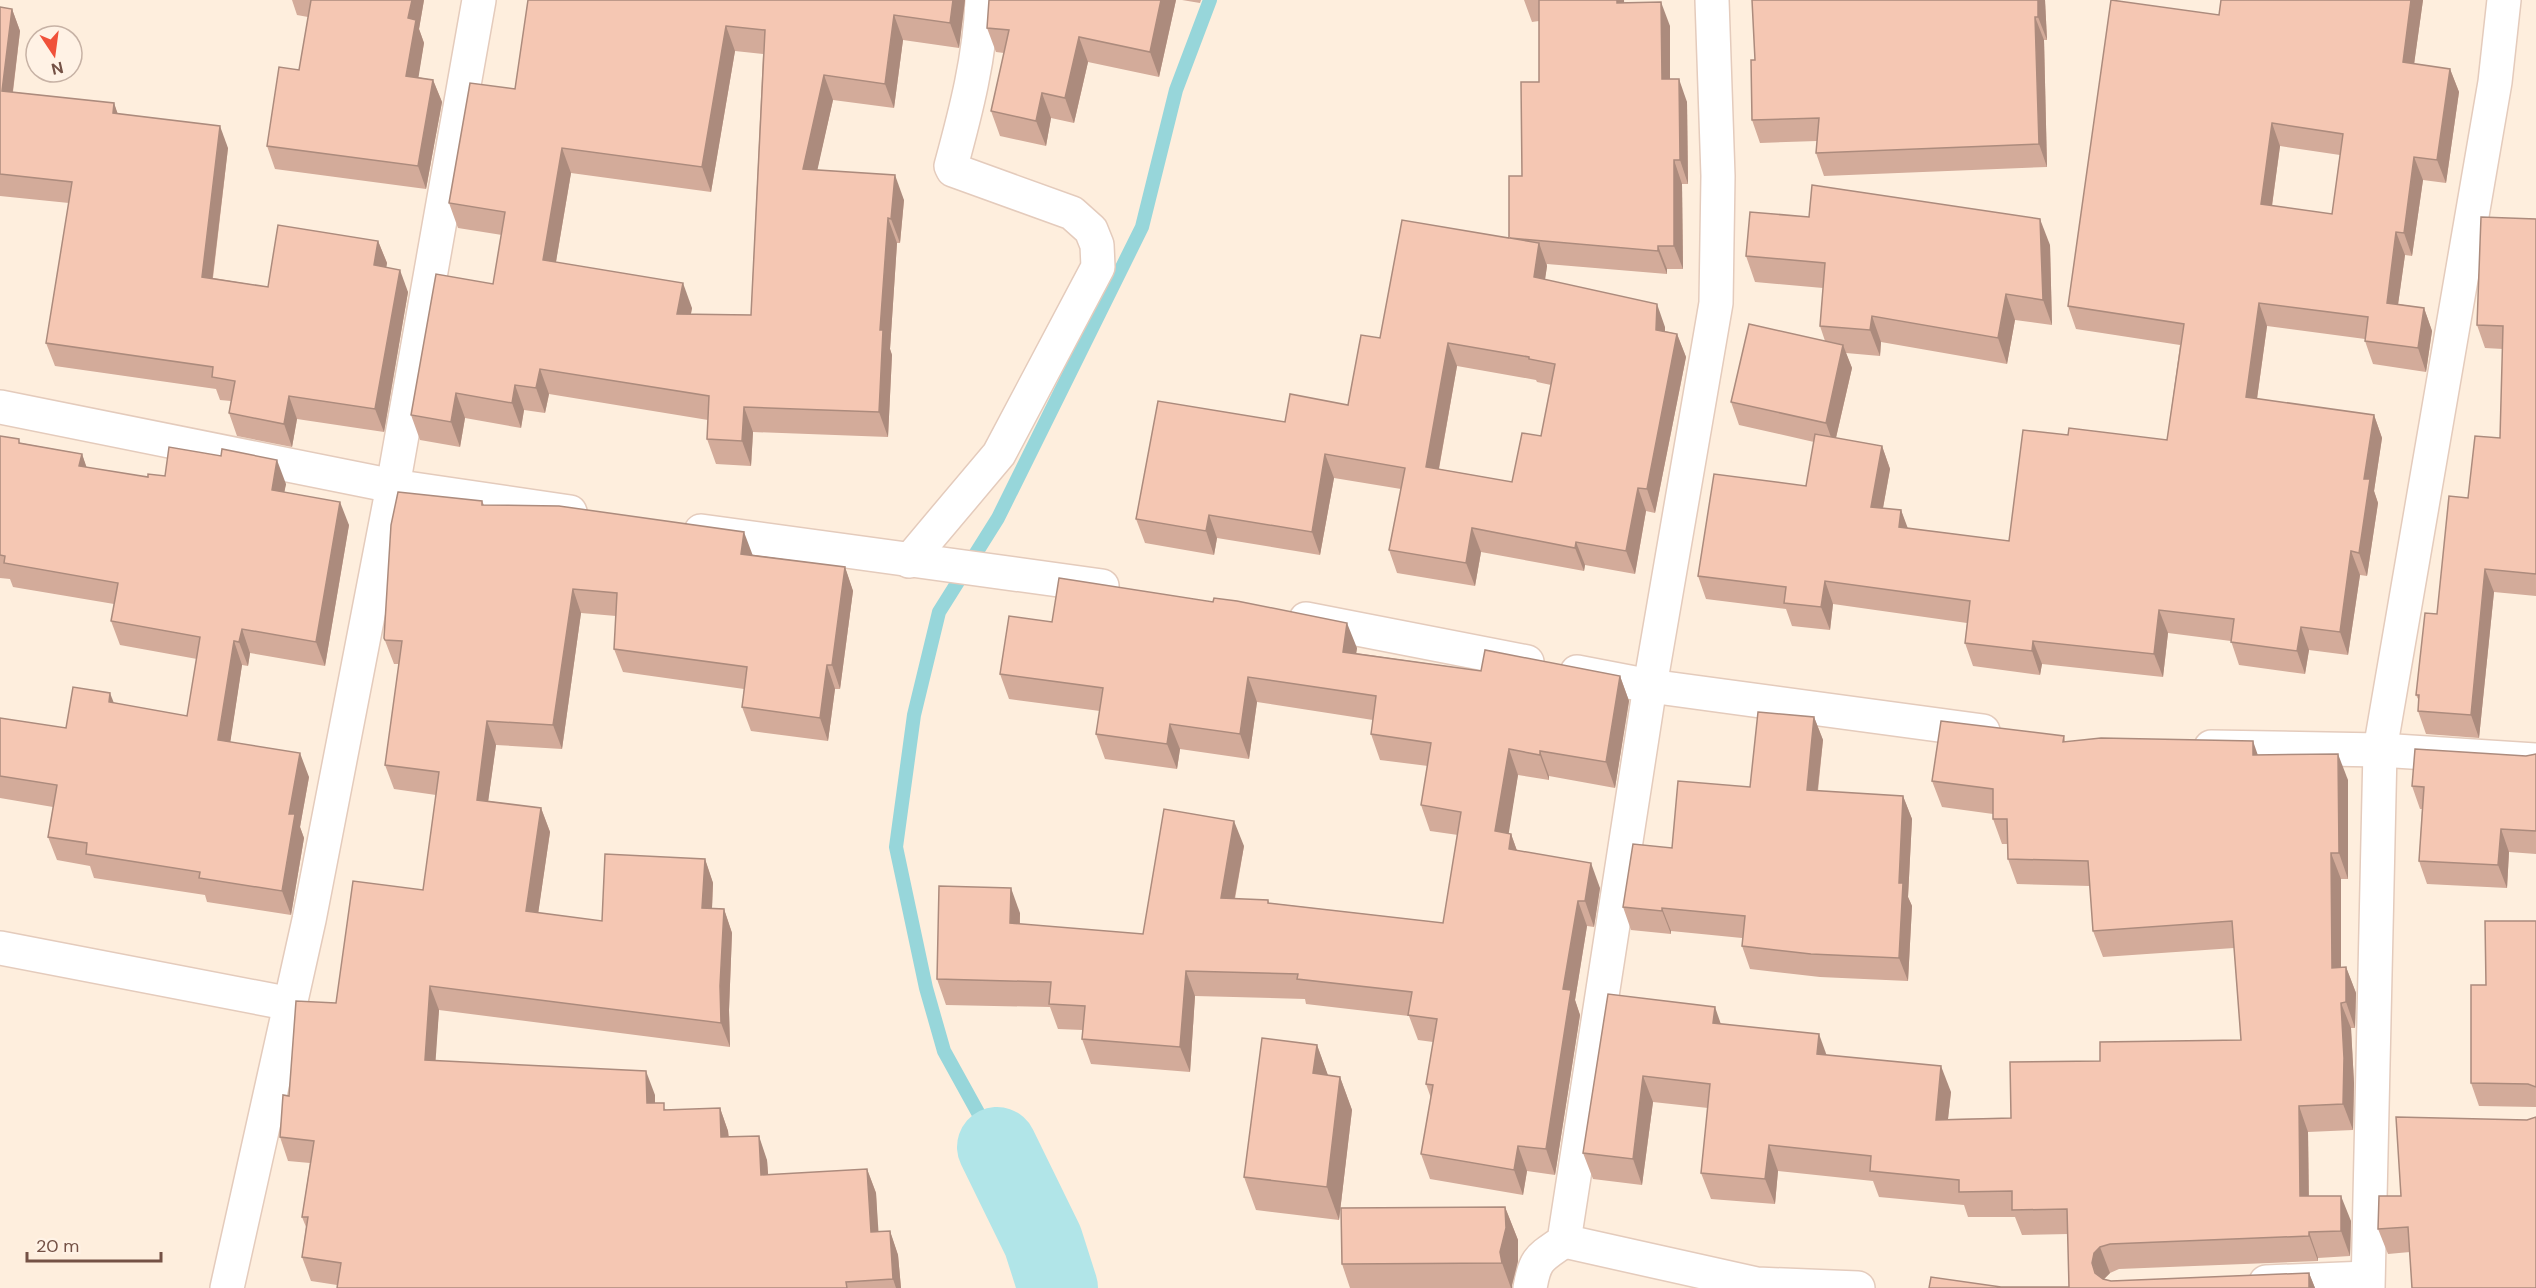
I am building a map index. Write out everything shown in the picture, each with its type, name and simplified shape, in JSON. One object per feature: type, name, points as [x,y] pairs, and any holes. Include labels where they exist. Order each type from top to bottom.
[{"type":"street","points":[[227,1288],[314,897],[393,486],[479,0]]},
{"type":"street","points":[[919,562],[999,454],[1098,267],[1097,245],[1091,230],[1072,213],[953,170],[951,166],[966,111],[981,38],[982,0]]},
{"type":"street","points":[[1530,1288],[1533,1266],[1545,1254],[1564,1241],[1650,686],[1716,303],[1718,176],[1712,0]]},
{"type":"street","points":[[2238,1283],[2368,1283],[2380,750],[2495,82],[2504,0]]},
{"type":"street","points":[[0,406],[393,486],[604,517]]},
{"type":"street","points":[[674,527],[1135,591]]},
{"type":"street","points":[[1272,612],[1650,686],[2017,735]]},
{"type":"street","points":[[2182,746],[2380,750],[2536,760]]},
{"type":"street","points":[[0,948],[291,1004]]},
{"type":"street","points":[[2372,1123],[2407,1124]]},
{"type":"street","points":[[1564,1241],[1757,1284],[1858,1288]]},
{"type":"building","points":[[311,0],[412,0],[408,18],[416,20],[406,76],[433,80],[418,166],[267,146],[279,67],[299,70]]},
{"type":"building","points":[[528,0],[953,0],[950,23],[894,15],[885,84],[824,75],[803,169],[895,175],[891,219],[888,218],[880,330],[883,330],[879,412],[744,407],[742,441],[707,439],[709,396],[540,369],[536,388],[515,385],[512,403],[456,393],[451,422],[411,415],[436,274],[493,284],[505,212],[449,203],[470,83],[515,89]],"holes":[[[726,26],[765,30],[751,315],[677,314],[683,283],[543,260],[562,148],[702,167]]]},
{"type":"building","points":[[989,0],[1161,0],[1150,52],[1079,37],[1065,98],[1042,93],[1036,121],[991,111],[1009,30],[987,28]]},
{"type":"building","points":[[1539,0],[1661,2],[1662,79],[1679,79],[1680,160],[1674,160],[1674,246],[1658,246],[1658,251],[1510,238],[1539,243],[1534,277],[1657,304],[1656,330],[1677,334],[1647,489],[1638,488],[1626,551],[1576,542],[1575,548],[1472,528],[1466,563],[1389,550],[1405,468],[1325,454],[1312,532],[1209,515],[1206,531],[1136,519],[1158,401],[1285,422],[1290,394],[1348,405],[1361,335],[1380,338],[1402,220],[1509,238],[1509,176],[1522,176],[1521,82],[1539,82]],"holes":[[[1448,343],[1529,357],[1529,359],[1555,364],[1541,436],[1522,433],[1512,482],[1426,467]]]},
{"type":"building","points":[[1752,0],[2038,0],[2038,17],[2035,17],[2039,144],[1816,153],[1819,118],[1752,120],[1751,60],[1755,60]]},
{"type":"building","points":[[2111,0],[2219,15],[2221,0],[2411,0],[2403,62],[2450,69],[2437,160],[2414,157],[2404,233],[2396,232],[2387,303],[2424,308],[2418,348],[2365,341],[2368,317],[2259,303],[2246,397],[2374,415],[2364,479],[2370,479],[2359,553],[2351,551],[2340,632],[2301,627],[2297,651],[2231,642],[2234,619],[2159,610],[2154,654],[2033,641],[2032,651],[1965,643],[1970,601],[1825,581],[1821,607],[1784,603],[1786,587],[1698,576],[1714,474],[1806,486],[1815,434],[1882,446],[1871,507],[1901,510],[1899,527],[2009,541],[2023,430],[2068,435],[2069,428],[2167,440],[2184,324],[2068,306]],"holes":[[[2272,123],[2343,134],[2332,214],[2261,204]]]},
{"type":"building","points":[[0,7],[12,9],[2,91],[114,103],[113,113],[220,126],[202,277],[268,287],[278,225],[378,241],[374,265],[400,270],[375,409],[289,396],[284,424],[229,413],[235,381],[212,377],[213,367],[46,343],[72,182],[0,174]]},
{"type":"building","points":[[1812,185],[2040,219],[2043,300],[2006,294],[1998,338],[1872,316],[1870,330],[1820,326],[1825,263],[1746,256],[1750,212],[1809,217]]},
{"type":"building","points":[[2481,217],[2536,219],[2536,574],[2485,569],[2471,715],[2418,711],[2419,695],[2416,695],[2425,613],[2437,614],[2449,496],[2468,498],[2475,436],[2500,438],[2503,326],[2477,325]]},
{"type":"building","points":[[1749,324],[1843,345],[1826,423],[1731,402]]},
{"type":"building","points":[[0,436],[19,439],[19,443],[82,454],[79,466],[148,477],[148,474],[165,476],[169,447],[221,456],[222,449],[277,460],[272,490],[340,502],[316,642],[242,629],[239,642],[234,641],[218,740],[300,753],[289,814],[295,814],[282,891],[199,878],[200,872],[86,854],[87,843],[48,837],[57,785],[0,776],[0,718],[66,728],[73,687],[110,693],[109,702],[187,716],[200,637],[111,621],[118,583],[4,563],[5,556],[0,555]]},
{"type":"building","points":[[398,492],[482,501],[482,505],[559,506],[744,532],[741,554],[845,567],[832,665],[827,665],[820,718],[742,707],[747,667],[614,649],[617,593],[573,589],[553,725],[487,721],[477,800],[541,808],[526,911],[602,921],[605,854],[705,859],[702,908],[724,909],[720,986],[721,1023],[430,986],[425,1060],[646,1071],[647,1103],[664,1103],[664,1110],[720,1108],[721,1137],[759,1136],[761,1175],[867,1169],[871,1232],[890,1231],[893,1279],[846,1282],[847,1288],[337,1288],[341,1263],[302,1257],[308,1217],[302,1217],[314,1141],[280,1137],[283,1095],[289,1096],[296,1001],[336,1003],[353,881],[423,890],[439,772],[385,765],[402,641],[385,640],[384,638],[391,525]]},
{"type":"building","points":[[1059,578],[1213,602],[1214,598],[1237,601],[1347,623],[1343,652],[1481,671],[1485,650],[1620,676],[1606,762],[1540,751],[1540,755],[1509,749],[1495,831],[1511,834],[1509,849],[1591,863],[1585,901],[1578,901],[1563,989],[1571,990],[1546,1149],[1518,1146],[1514,1170],[1421,1154],[1433,1085],[1426,1084],[1437,1019],[1408,1015],[1412,992],[1297,979],[1298,974],[1186,971],[1180,1047],[1082,1039],[1085,1006],[1049,1004],[1051,982],[937,979],[939,886],[1011,888],[1010,923],[1143,934],[1164,809],[1234,821],[1221,898],[1268,900],[1268,903],[1443,923],[1461,812],[1421,805],[1431,743],[1371,734],[1376,696],[1248,677],[1240,734],[1170,724],[1167,744],[1096,734],[1103,688],[1000,674],[1009,616],[1052,622]]},
{"type":"building","points":[[1758,712],[1814,717],[1807,790],[1903,796],[1899,883],[1903,883],[1899,958],[1811,954],[1742,946],[1745,916],[1662,908],[1662,911],[1623,907],[1633,844],[1672,848],[1678,781],[1750,787]]},
{"type":"building","points":[[1941,721],[2064,736],[2063,742],[2101,738],[2253,741],[2253,755],[2338,754],[2339,853],[2331,853],[2332,968],[2346,967],[2346,1002],[2341,1003],[2344,1058],[2343,1104],[2299,1106],[2300,1196],[2341,1196],[2341,1231],[2309,1232],[2309,1236],[2110,1244],[2100,1247],[2094,1253],[2092,1263],[2095,1273],[2111,1281],[2309,1273],[2309,1288],[1929,1288],[1931,1277],[2001,1287],[2069,1287],[2067,1209],[2012,1210],[2012,1191],[1959,1192],[1959,1180],[1870,1171],[1871,1156],[1769,1145],[1765,1179],[1701,1173],[1710,1084],[1643,1076],[1633,1159],[1583,1153],[1608,994],[1715,1007],[1713,1023],[1819,1034],[1817,1054],[1941,1066],[1936,1120],[2011,1118],[2010,1062],[2100,1061],[2100,1042],[2241,1040],[2232,921],[2093,931],[2088,861],[2008,859],[2007,819],[1993,819],[1993,789],[1932,781]]},
{"type":"building","points":[[2415,749],[2526,756],[2536,754],[2536,831],[2501,829],[2498,865],[2419,861],[2424,787],[2412,786]]},
{"type":"building","points":[[2485,921],[2536,921],[2536,1087],[2528,1084],[2471,1083],[2471,985],[2486,985]]},
{"type":"building","points":[[1262,1038],[1317,1045],[1313,1073],[1340,1077],[1327,1187],[1244,1177]]},
{"type":"building","points":[[2396,1117],[2527,1120],[2536,1117],[2536,1288],[2412,1288],[2408,1227],[2378,1229],[2379,1196],[2401,1196]]},
{"type":"building","points":[[1505,1207],[1506,1228],[1500,1252],[1502,1263],[1342,1264],[1341,1208]]},
{"type":"waterway","points":[[997,1147],[944,1051],[926,988],[896,847],[914,715],[939,612],[998,518],[1142,227],[1176,90],[1210,0]]},
{"type":"waterway","points":[[997,1147],[1043,1241],[1058,1288]]}]
